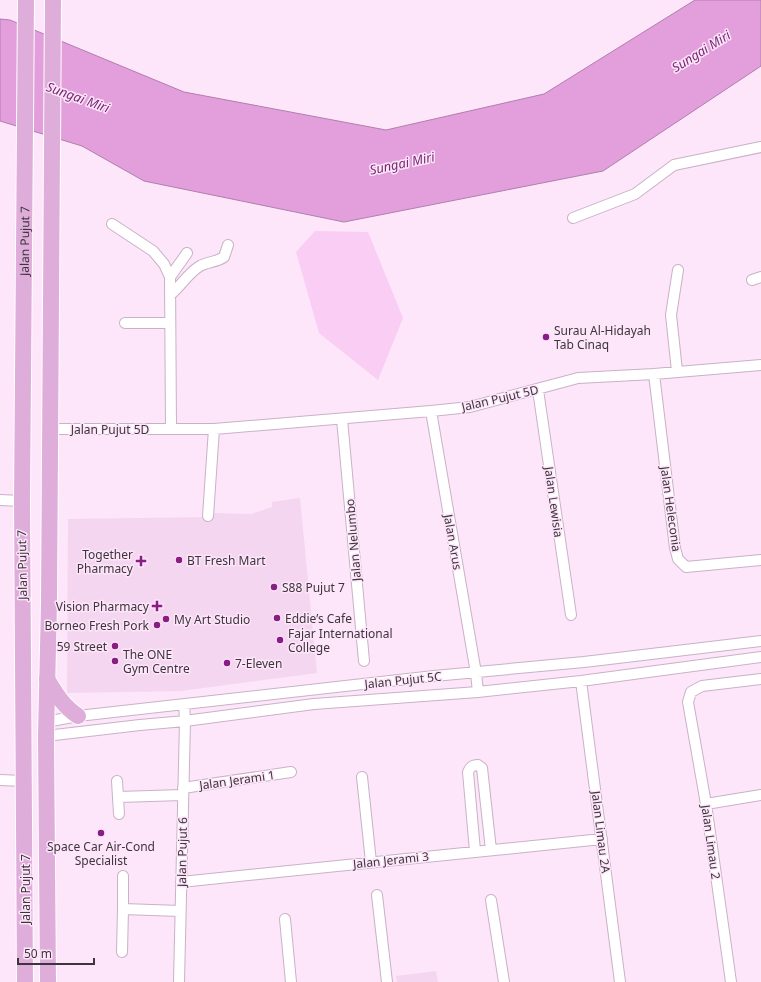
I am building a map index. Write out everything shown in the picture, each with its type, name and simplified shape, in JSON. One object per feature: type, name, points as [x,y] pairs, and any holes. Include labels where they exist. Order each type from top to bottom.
[{"type":"main road","name":"Jalan Pujut 7","points":[[25,982],[22,501],[26,0]]},
{"type":"main road","name":"Jalan Pujut 7","points":[[48,982],[46,730],[53,159],[53,0]]},
{"type":"main road","points":[[47,679],[58,698],[70,711],[78,716]]},
{"type":"main road","points":[[25,867],[31,837],[30,741],[32,737],[46,730]]},
{"type":"street","points":[[573,218],[635,194],[674,165],[761,146]]},
{"type":"street","points":[[112,224],[153,252],[164,264],[170,277],[171,430]]},
{"type":"street","points":[[170,295],[179,288],[190,274],[200,266],[224,257],[228,245]]},
{"type":"street","points":[[170,277],[186,253]]},
{"type":"street","points":[[677,371],[671,315],[678,270]]},
{"type":"street","points":[[125,323],[170,323]]},
{"type":"street","name":"Jalan Pujut 5D","points":[[49,429],[214,429],[342,419],[470,407],[538,390],[578,378],[654,374],[761,365]]},
{"type":"street","name":"Jalan Heleconia","points":[[654,374],[675,548],[678,559],[686,566],[761,560]]},
{"type":"street","name":"Jalan Lewisia","points":[[538,390],[571,614]]},
{"type":"street","name":"Jalan Arus","points":[[431,411],[478,692]]},
{"type":"street","name":"Jalan Nelumbo","points":[[342,419],[364,661]]},
{"type":"street","points":[[208,516],[214,429]]},
{"type":"street","points":[[0,500],[22,501]]},
{"type":"street","name":"Jalan Pujut 5C","points":[[46,730],[51,721],[78,716],[577,663],[761,641]]},
{"type":"street","name":"Jalan Pujut 5C","points":[[46,730],[140,725],[184,721],[314,704],[478,692],[581,681],[761,657]]},
{"type":"street","name":"Jalan Limau 2","points":[[730,982],[706,804],[688,702],[691,692],[702,686],[761,679]]},
{"type":"street","name":"Jalan Limau 2A","points":[[581,681],[620,982]]},
{"type":"street","points":[[313,690],[314,704]]},
{"type":"street","name":"Jalan Pujut 6","points":[[179,982],[184,704]]},
{"type":"street","points":[[137,710],[140,725]]},
{"type":"street","points":[[475,851],[468,772],[470,767],[478,765],[482,768],[491,850]]},
{"type":"street","name":"Jalan Jerami 1","points":[[118,797],[183,791],[291,772]]},
{"type":"street","points":[[362,777],[371,862]]},
{"type":"street","points":[[0,780],[24,781]]},
{"type":"street","points":[[117,781],[119,814]]},
{"type":"street","points":[[706,804],[761,795]]},
{"type":"street","name":"Jalan Jerami 3","points":[[181,882],[602,839]]},
{"type":"street","points":[[122,952],[123,876]]},
{"type":"street","points":[[377,895],[387,982]]},
{"type":"street","points":[[491,900],[504,982]]},
{"type":"street","points":[[123,910],[180,912]]},
{"type":"street","points":[[285,919],[291,982]]},
{"type":"shaded area","points":[[315,231],[368,232],[403,318],[378,380],[319,333],[296,252]]},
{"type":"shaded area","points":[[300,498],[317,673],[181,691],[67,693],[68,519],[208,517],[212,513],[251,514],[272,507],[272,502]]},
{"type":"shaded area","points":[[436,971],[438,982],[397,982],[396,976]]},
{"type":"water","name":"Sungai Miri","points":[[695,0],[761,0],[761,66],[603,171],[344,222],[144,181],[82,146],[0,121],[0,19],[10,20],[184,92],[386,130],[544,94]]},
{"type":"place","name":"Surau Al-Hidayah Tab Cinaq","points":[[546,337]]},
{"type":"place","name":"BT Fresh Mart","points":[[179,560]]},
{"type":"place","name":"Together Pharmacy","points":[[141,561]]},
{"type":"place","name":"S88 Pujut 7","points":[[274,587]]},
{"type":"place","name":"Vision Pharmacy","points":[[157,606]]},
{"type":"place","name":"Eddie’s Cafe","points":[[277,618]]},
{"type":"place","name":"My Art Studio","points":[[166,619]]},
{"type":"place","name":"Borneo Fresh Pork","points":[[157,625]]},
{"type":"place","name":"Fajar International College","points":[[280,640]]},
{"type":"place","name":"59 Street","points":[[115,646]]},
{"type":"place","name":"The ONE Gym Centre","points":[[115,661]]},
{"type":"place","name":"7-Eleven","points":[[227,663]]},
{"type":"place","name":"Space Car Air-Cond Specialist","points":[[101,833]]}]
